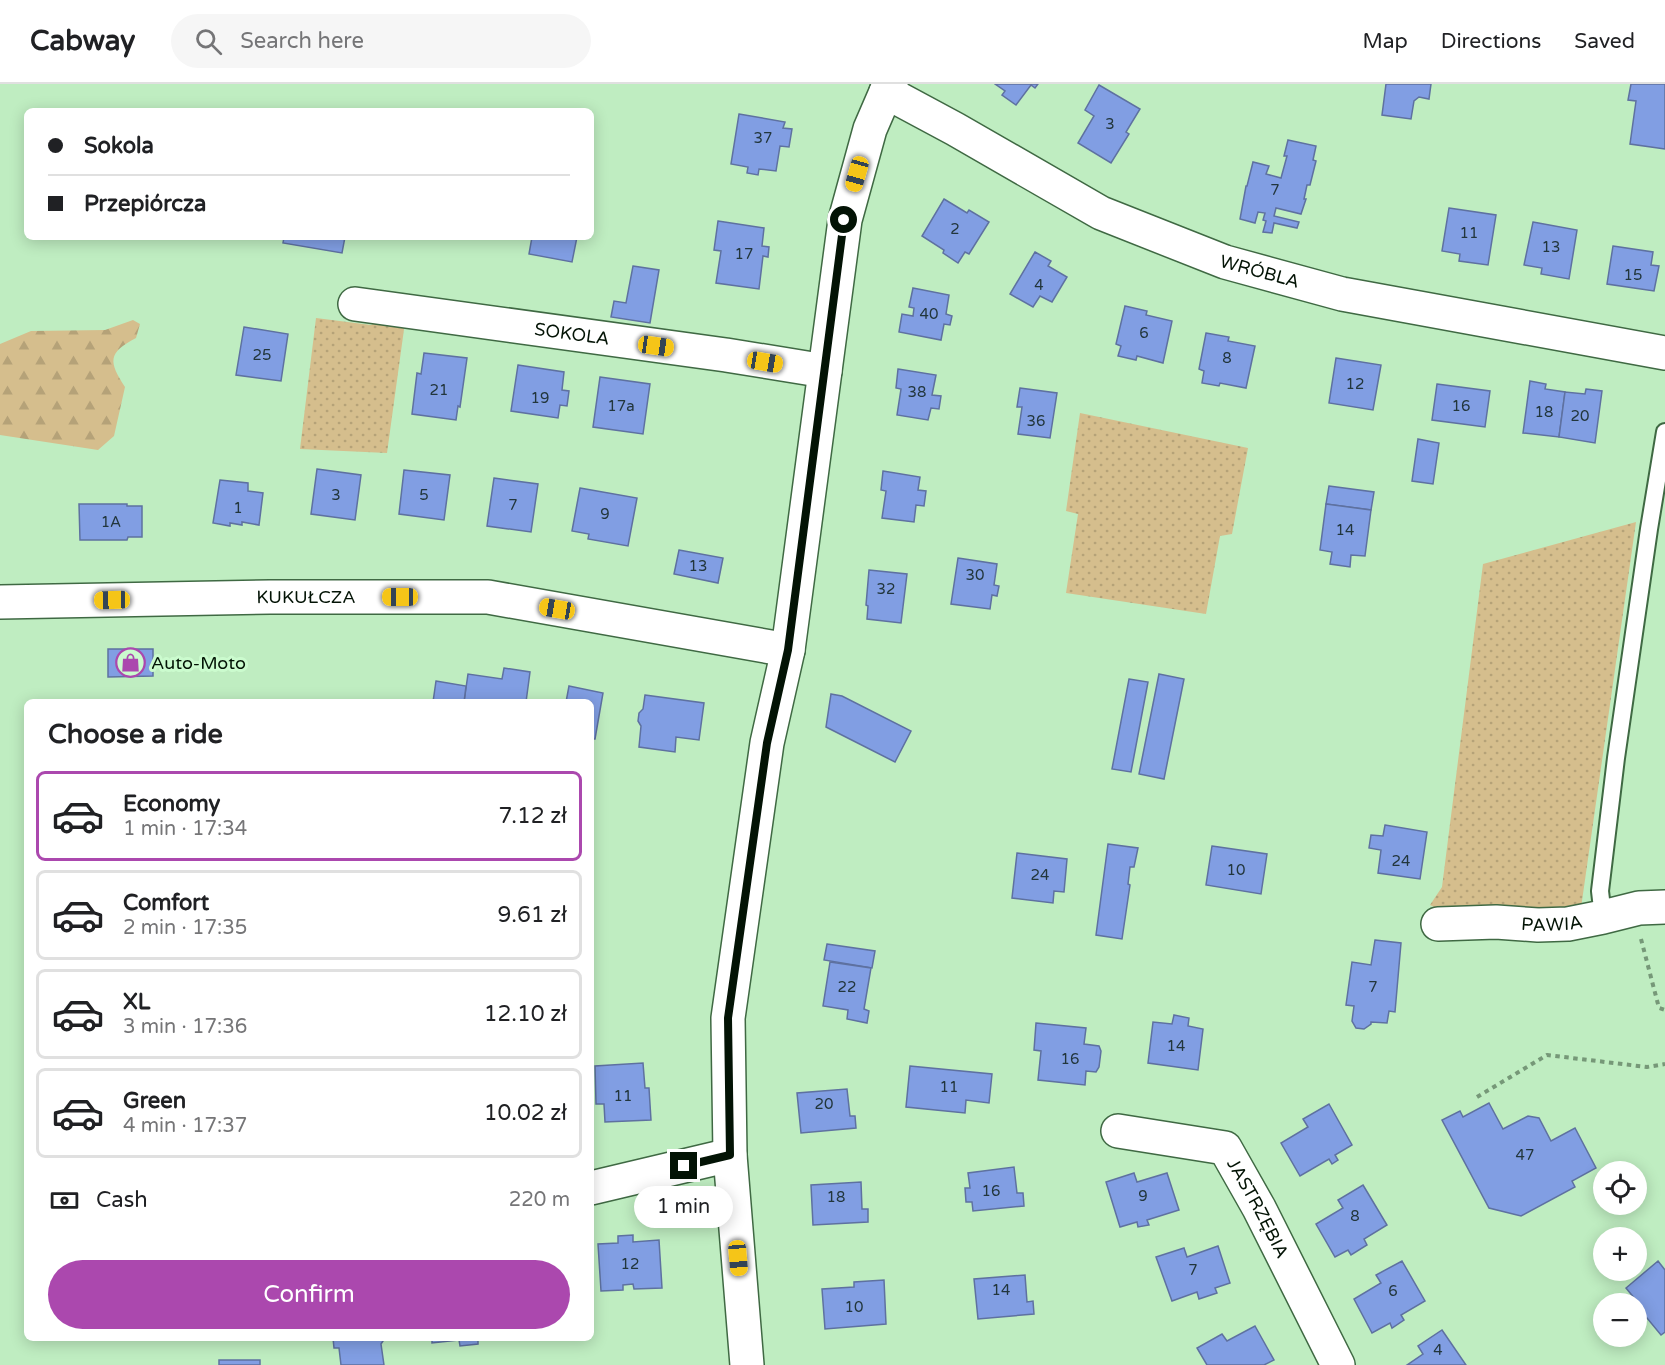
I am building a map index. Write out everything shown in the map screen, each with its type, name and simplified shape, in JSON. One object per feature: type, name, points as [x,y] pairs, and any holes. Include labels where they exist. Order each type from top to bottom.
[{"type":"street","name":"WRÓBLA","points":[[889,88],[1101,213],[1225,262],[1341,294],[1665,353]]},
{"type":"street","points":[[747,1365],[730,1155],[728,1018],[767,743],[788,650],[844,220],[870,129],[889,88]]},
{"type":"street","name":"SOKOLA","points":[[355,304],[726,355],[825,371]]},
{"type":"street","name":"KUKUŁCZA","points":[[0,602],[270,597],[488,597],[788,650]]},
{"type":"street","name":"PAWIA","points":[[1438,924],[1496,922],[1538,925],[1568,924],[1652,907]]},
{"type":"street","name":"JASTRZĘBIA","points":[[1118,1131],[1225,1148],[1259,1208],[1338,1365]]},
{"type":"street","points":[[594,1187],[730,1155]]},
{"type":"lane","points":[[1603,917],[1600,891],[1612,791],[1665,432]]},
{"type":"path","points":[[1652,907],[1641,939],[1659,1008],[1665,1010]]},
{"type":"path","points":[[1477,1097],[1547,1055],[1647,1067],[1665,1064]]},
{"type":"green space","points":[[316,318],[371,325],[379,320],[405,322],[387,453],[300,449]]},
{"type":"green space","points":[[133,320],[140,324],[136,338],[120,348],[114,359],[116,371],[125,387],[114,436],[98,450],[0,435],[0,344],[31,331],[105,330]]},
{"type":"green space","points":[[1080,413],[1248,448],[1232,534],[1220,536],[1206,614],[1066,593],[1078,514],[1066,511]]},
{"type":"green space","points":[[1636,522],[1581,908],[1449,914],[1430,905],[1442,887],[1483,564]]},
{"type":"building","points":[[995,84],[1038,84],[1035,88],[1031,85],[1016,105],[1002,95],[1005,91]]},
{"type":"building","points":[[1386,84],[1431,84],[1429,99],[1419,97],[1414,101],[1411,119],[1382,115]]},
{"type":"building","points":[[1631,84],[1665,84],[1665,149],[1630,144],[1636,101],[1628,100]]},
{"type":"building","points":[[1099,85],[1140,109],[1126,132],[1129,134],[1111,163],[1078,143],[1094,116],[1085,110]]},
{"type":"building","points":[[739,114],[785,122],[783,128],[792,129],[789,147],[780,146],[776,171],[759,169],[758,175],[747,173],[748,167],[731,164]]},
{"type":"building","points":[[1288,140],[1316,146],[1313,160],[1316,161],[1310,185],[1307,185],[1304,199],[1306,199],[1301,214],[1276,208],[1274,216],[1299,222],[1297,228],[1274,223],[1272,233],[1263,232],[1266,221],[1263,220],[1265,213],[1258,212],[1255,223],[1240,219],[1246,186],[1253,162],[1269,166],[1266,174],[1281,178],[1287,156],[1284,156]]},
{"type":"building","points":[[944,199],[967,213],[969,210],[989,222],[969,254],[965,252],[958,263],[943,253],[944,250],[922,236]]},
{"type":"building","points":[[1449,208],[1496,215],[1488,265],[1459,261],[1460,254],[1442,251]]},
{"type":"building","points":[[718,221],[764,228],[762,246],[769,247],[768,257],[763,256],[759,289],[716,283],[721,251],[714,250]]},
{"type":"building","points":[[1533,222],[1577,230],[1569,279],[1541,274],[1542,268],[1524,265]]},
{"type":"building","points":[[284,240],[344,240],[342,253],[283,243]]},
{"type":"building","points":[[531,240],[576,240],[572,262],[529,254]]},
{"type":"building","points":[[1613,246],[1653,252],[1651,265],[1659,266],[1654,291],[1607,284]]},
{"type":"building","points":[[1035,252],[1051,261],[1048,266],[1067,277],[1052,302],[1040,296],[1033,307],[1010,294]]},
{"type":"building","points":[[633,266],[659,270],[650,323],[611,317],[614,301],[626,303]]},
{"type":"building","points":[[913,288],[949,295],[946,314],[952,316],[950,325],[944,324],[941,340],[899,332],[902,314],[913,316],[914,308],[909,307]]},
{"type":"building","points":[[1125,306],[1147,311],[1146,315],[1172,321],[1163,363],[1137,356],[1136,360],[1118,356],[1121,346],[1116,344]]},
{"type":"building","points":[[244,327],[288,334],[281,381],[236,375]]},
{"type":"building","points":[[1206,333],[1229,337],[1228,341],[1255,346],[1246,388],[1220,383],[1219,386],[1202,383],[1204,371],[1199,369]]},
{"type":"building","points":[[424,353],[467,358],[456,420],[412,414],[417,373],[421,374]]},
{"type":"building","points":[[1336,358],[1381,365],[1373,410],[1329,403]]},
{"type":"building","points":[[518,365],[564,372],[562,390],[569,391],[567,406],[560,405],[558,418],[511,411]]},
{"type":"building","points":[[898,369],[936,375],[932,395],[941,396],[939,409],[931,408],[928,420],[897,415],[901,389],[896,388]]},
{"type":"building","points":[[600,377],[650,384],[643,434],[593,427]]},
{"type":"building","points":[[1530,381],[1546,384],[1545,389],[1565,392],[1559,437],[1523,433]]},
{"type":"building","points":[[1437,384],[1490,391],[1485,427],[1432,420]]},
{"type":"building","points":[[1020,388],[1057,393],[1050,438],[1018,434],[1022,407],[1017,407]]},
{"type":"building","points":[[1586,389],[1602,391],[1595,443],[1559,437],[1565,392],[1585,394]]},
{"type":"building","points":[[1418,439],[1439,443],[1433,484],[1412,481]]},
{"type":"building","points":[[317,469],[361,475],[355,520],[311,514]]},
{"type":"building","points":[[404,470],[450,475],[444,520],[399,514]]},
{"type":"building","points":[[883,471],[920,477],[918,490],[926,491],[924,506],[916,505],[914,522],[882,518],[886,491],[881,490]]},
{"type":"building","points":[[494,478],[538,484],[531,532],[487,526]]},
{"type":"building","points":[[220,480],[248,483],[248,491],[263,493],[259,525],[242,522],[242,525],[230,523],[230,526],[213,523]]},
{"type":"building","points":[[1329,486],[1374,492],[1371,510],[1326,504]]},
{"type":"building","points":[[580,488],[637,498],[628,546],[588,539],[589,534],[572,531]]},
{"type":"building","points":[[79,504],[142,506],[142,537],[128,537],[127,540],[80,540]]},
{"type":"building","points":[[1326,504],[1371,510],[1365,556],[1351,555],[1350,567],[1330,564],[1332,552],[1320,550]]},
{"type":"building","points":[[679,550],[723,558],[718,583],[674,574]]},
{"type":"building","points":[[958,558],[997,564],[994,585],[999,586],[997,596],[992,595],[990,609],[951,604]]},
{"type":"building","points":[[869,570],[907,574],[901,623],[867,619]]},
{"type":"building","name":"Auto-Moto","points":[[108,649],[153,649],[153,676],[108,677]]},
{"type":"building","points":[[504,668],[530,672],[526,699],[464,699],[468,674],[502,679]]},
{"type":"building","points":[[1159,674],[1184,679],[1164,779],[1139,774]]},
{"type":"building","points":[[1129,679],[1148,682],[1131,772],[1112,769]]},
{"type":"building","points":[[436,681],[466,686],[464,699],[433,699]]},
{"type":"building","points":[[569,686],[603,693],[595,739],[594,699],[567,699]]},
{"type":"building","points":[[831,694],[842,696],[911,731],[895,762],[826,727]]},
{"type":"building","points":[[645,695],[704,703],[699,740],[676,737],[675,752],[639,747],[641,726],[638,721]]},
{"type":"building","points":[[1385,825],[1427,832],[1420,879],[1378,873],[1381,850],[1369,848],[1371,835],[1383,836]]},
{"type":"building","points":[[1108,844],[1138,848],[1134,867],[1130,867],[1128,884],[1130,885],[1122,939],[1096,935]]},
{"type":"building","points":[[1212,846],[1267,854],[1261,894],[1206,885]]},
{"type":"building","points":[[1017,853],[1067,859],[1064,892],[1054,891],[1053,903],[1012,898]]},
{"type":"building","points":[[1375,940],[1401,943],[1395,1012],[1389,1011],[1387,1023],[1371,1022],[1364,1029],[1356,1028],[1352,1021],[1354,1006],[1346,1005],[1352,962],[1371,965]]},
{"type":"building","points":[[827,944],[875,951],[872,968],[824,960]]},
{"type":"building","points":[[830,962],[871,968],[864,1009],[869,1011],[867,1023],[847,1019],[848,1010],[823,1006]]},
{"type":"building","points":[[1174,1015],[1189,1018],[1188,1026],[1203,1029],[1198,1070],[1148,1063],[1153,1022],[1172,1024]]},
{"type":"building","points":[[1036,1023],[1086,1028],[1084,1044],[1099,1046],[1101,1051],[1096,1072],[1086,1071],[1085,1085],[1038,1080],[1041,1051],[1034,1050]]},
{"type":"building","points":[[643,1063],[645,1088],[649,1088],[651,1120],[605,1122],[604,1104],[596,1104],[595,1066]]},
{"type":"building","points":[[910,1066],[992,1074],[989,1103],[966,1100],[965,1113],[906,1107]]},
{"type":"building","points":[[847,1089],[850,1116],[855,1116],[856,1128],[801,1133],[797,1093]]},
{"type":"building","points":[[1489,1103],[1503,1129],[1528,1116],[1539,1118],[1551,1141],[1575,1128],[1593,1162],[1593,1170],[1572,1181],[1575,1187],[1521,1216],[1489,1208],[1442,1120],[1460,1111],[1463,1117]]},
{"type":"building","points":[[1329,1104],[1352,1145],[1335,1155],[1338,1160],[1332,1164],[1329,1159],[1300,1176],[1281,1143],[1308,1127],[1303,1119]]},
{"type":"building","points":[[1014,1167],[1017,1193],[1023,1193],[1024,1206],[973,1211],[972,1202],[966,1202],[965,1188],[970,1188],[968,1173]]},
{"type":"building","points":[[1134,1173],[1137,1182],[1167,1173],[1179,1210],[1147,1220],[1149,1225],[1138,1227],[1137,1222],[1120,1227],[1106,1182]]},
{"type":"building","points":[[861,1182],[862,1209],[868,1209],[868,1222],[813,1225],[811,1185]]},
{"type":"building","points":[[1363,1185],[1387,1225],[1364,1239],[1367,1245],[1351,1255],[1348,1250],[1335,1257],[1316,1224],[1343,1208],[1338,1200]]},
{"type":"building","points":[[633,1235],[633,1242],[659,1240],[662,1288],[634,1289],[633,1284],[623,1285],[623,1290],[601,1291],[598,1244],[618,1243],[618,1236]]},
{"type":"building","points":[[1218,1246],[1230,1283],[1215,1288],[1217,1293],[1199,1299],[1197,1292],[1172,1301],[1156,1257],[1184,1248],[1187,1257]]},
{"type":"building","points":[[1402,1261],[1425,1301],[1401,1315],[1404,1320],[1392,1328],[1390,1323],[1372,1333],[1354,1299],[1381,1283],[1376,1275]]},
{"type":"building","points":[[1658,1261],[1665,1270],[1665,1332],[1661,1335],[1647,1318],[1647,1293],[1630,1293],[1626,1288],[1634,1281],[1647,1281],[1647,1270]]},
{"type":"building","points":[[1025,1275],[1027,1302],[1033,1301],[1034,1314],[978,1319],[974,1279]]},
{"type":"building","points":[[884,1280],[886,1324],[825,1329],[822,1289],[854,1287],[854,1282]]},
{"type":"building","points":[[1255,1326],[1274,1360],[1264,1365],[1207,1365],[1197,1348],[1222,1334],[1227,1341]]},
{"type":"building","points":[[1442,1330],[1466,1365],[1407,1365],[1423,1354],[1418,1346]]},
{"type":"building","points":[[333,1341],[383,1341],[381,1344],[384,1365],[341,1365],[339,1348],[334,1348]]},
{"type":"building","points":[[459,1341],[478,1341],[478,1344],[460,1346]]},
{"type":"building","points":[[219,1360],[260,1360],[260,1365],[219,1365]]},
{"type":"place","name":"Auto-Moto","points":[[130,663]]},
{"type":"route","points":[[684,1166],[730,1155],[728,1018],[767,743],[788,650],[844,220]]}]
